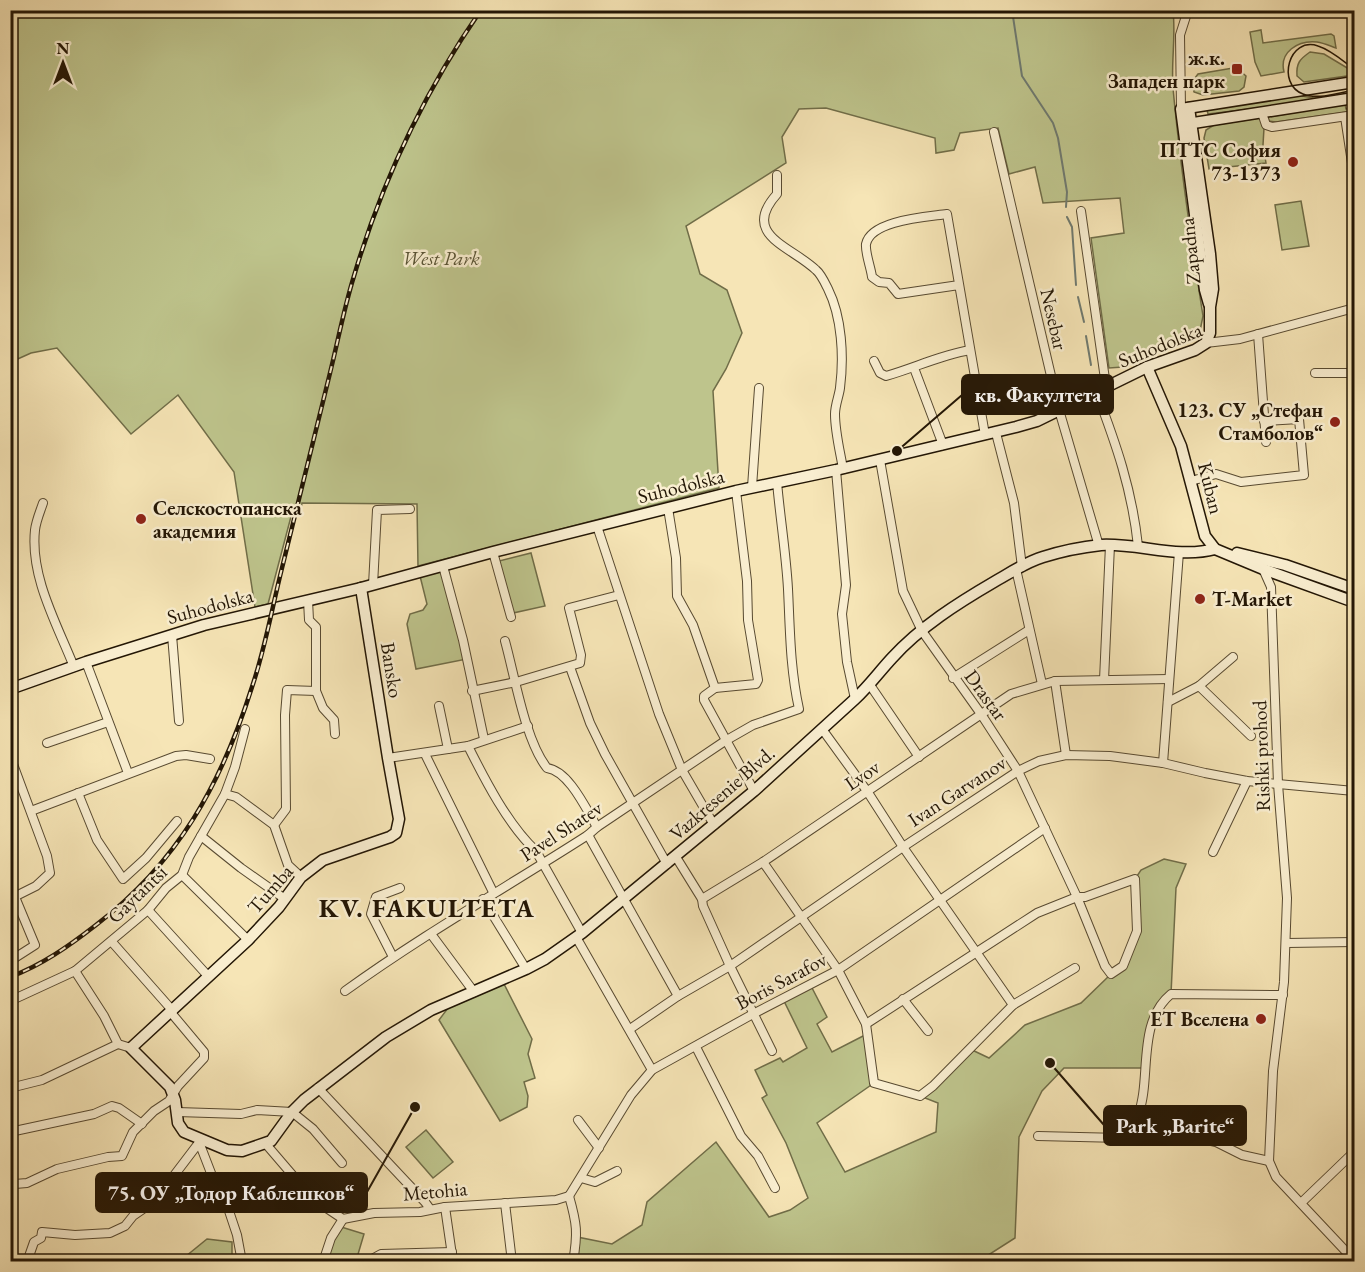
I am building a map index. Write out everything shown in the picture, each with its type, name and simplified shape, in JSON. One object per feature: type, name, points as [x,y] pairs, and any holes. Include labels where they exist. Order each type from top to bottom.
[{"type":"street","name":"Zapadna","points":[[1188,10],[1180,35],[1181,86],[1205,290],[1210,307],[1210,333],[1206,342]]},
{"type":"street","points":[[1185,108],[1354,82]]},
{"type":"street","points":[[1187,124],[1354,98]]},
{"type":"street","points":[[1262,112],[1266,125],[1272,128],[1354,116]]},
{"type":"street","points":[[1345,117],[1354,176]]},
{"type":"street","name":"Nesebar","points":[[994,132],[1059,410],[1104,545],[1104,680]]},
{"type":"street","points":[[777,175],[777,194],[766,206],[764,217],[766,230],[779,244],[818,271],[829,290],[840,332],[840,387],[835,413],[846,585],[842,614],[847,662],[855,699]]},
{"type":"street","points":[[1081,211],[1101,388],[1135,517],[1138,546]]},
{"type":"street","points":[[959,285],[898,294],[889,283],[879,282],[872,277],[866,245],[872,234],[894,222],[947,214],[970,350],[991,434],[1014,502],[1019,568],[1029,630],[1042,684]]},
{"type":"street","name":"Suhodolska","points":[[10,689],[86,662],[204,625],[373,585],[493,552],[752,487],[991,434],[1037,420],[1147,367],[1195,350],[1206,342],[1240,339],[1354,308]]},
{"type":"street","points":[[1258,334],[1266,442]]},
{"type":"street","points":[[874,361],[880,373],[886,376],[955,352],[970,350]]},
{"type":"street","name":"Kuban","points":[[1147,367],[1181,446],[1205,536],[1219,550]]},
{"type":"street","points":[[914,368],[943,445]]},
{"type":"street","points":[[1315,373],[1354,373]]},
{"type":"street","points":[[752,487],[759,388]]},
{"type":"street","points":[[1191,481],[1216,474],[1241,482],[1304,475],[1299,418],[1264,421]]},
{"type":"street","name":"Drastar","points":[[880,460],[903,591],[921,631],[981,714],[1018,771],[1077,897],[1105,966],[1111,974],[1123,966],[1137,932],[1135,879],[1086,897],[1077,897]]},
{"type":"street","name":"Pavel Shatev","points":[[345,991],[493,892],[588,835],[725,741],[753,725],[799,709],[794,684],[788,589],[777,482]]},
{"type":"street","points":[[736,491],[747,581],[748,620],[758,680],[756,684],[715,688],[704,696],[704,700],[754,791]]},
{"type":"street","points":[[43,503],[35,529],[35,555],[39,578],[74,667]]},
{"type":"street","points":[[668,508],[676,558],[677,596],[693,625],[715,688]]},
{"type":"street","points":[[373,585],[377,510],[410,509]]},
{"type":"street","points":[[597,526],[659,714],[682,770],[714,825]]},
{"type":"street","name":"Vazkresenie Blvd.","points":[[265,1143],[271,1141],[292,1112],[318,1088],[407,1023],[431,1010],[526,969],[579,935],[754,791],[870,685],[892,658],[921,631],[969,597],[1019,568],[1041,557],[1070,549],[1104,545],[1138,546],[1179,552],[1219,550],[1264,558],[1354,589]]},
{"type":"street","name":"Vazkresenie Blvd.","points":[[1219,550],[1354,602]]},
{"type":"street","points":[[493,552],[511,617]]},
{"type":"street","points":[[1163,763],[1179,552]]},
{"type":"street","points":[[443,566],[467,659],[472,692],[484,739]]},
{"type":"street","name":"Rishki prohod","points":[[1263,568],[1271,587],[1278,784],[1287,898],[1287,943],[1273,1071],[1269,1161]]},
{"type":"street","name":"Bansko","points":[[361,588],[388,758]]},
{"type":"street","points":[[472,692],[580,663],[581,655],[569,608],[619,595]]},
{"type":"street","points":[[309,600],[309,620],[316,627],[316,691],[323,708],[334,720],[334,734]]},
{"type":"street","points":[[953,678],[1029,630]]},
{"type":"street","points":[[172,635],[179,721]]},
{"type":"street","points":[[505,641],[528,726],[541,759],[548,768],[556,769],[569,782],[597,827]]},
{"type":"street","points":[[1168,702],[1199,686],[1233,657]]},
{"type":"street","points":[[86,662],[128,773]]},
{"type":"street","points":[[570,667],[590,723],[632,804],[671,860],[702,899],[730,966],[772,1052]]},
{"type":"street","name":"Lvov","points":[[702,899],[763,862],[1011,694],[1055,681],[1169,679]]},
{"type":"street","points":[[1055,681],[1066,756]]},
{"type":"street","points":[[870,685],[919,757]]},
{"type":"street","points":[[1199,686],[1251,736]]},
{"type":"street","points":[[274,825],[286,809],[287,690],[316,691]]},
{"type":"street","points":[[439,706],[448,749]]},
{"type":"street","points":[[47,743],[108,722]]},
{"type":"street","points":[[388,758],[468,746],[528,726]]},
{"type":"street","name":"Gaytantsi","points":[[10,1001],[75,971],[148,910],[166,888],[182,875],[225,794],[245,729]]},
{"type":"street","points":[[822,729],[1013,1005]]},
{"type":"street","points":[[468,746],[486,781],[543,864],[652,1070]]},
{"type":"street","points":[[425,754],[493,892]]},
{"type":"street","points":[[31,811],[176,756],[186,755],[210,759]]},
{"type":"street","points":[[10,756],[47,856],[50,873],[36,886],[13,898],[35,945],[10,961]]},
{"type":"street","name":"Ivan Garvanov","points":[[630,1029],[678,996],[730,966],[803,918],[903,847],[1018,771],[1039,761],[1066,756],[1110,756],[1163,763],[1247,781],[1354,791]]},
{"type":"street","name":"Tumba","points":[[131,1047],[248,940],[285,899],[301,877],[323,860],[396,833],[399,819],[388,758]]},
{"type":"street","points":[[1213,852],[1247,781]]},
{"type":"street","points":[[78,793],[97,840],[123,879],[146,858],[177,821]]},
{"type":"street","points":[[225,794],[236,797],[274,825],[288,865],[301,877]]},
{"type":"street","name":"Boris Sarafov","points":[[568,1196],[631,1095],[652,1070],[838,970],[1045,828]]},
{"type":"street","points":[[588,835],[678,996]]},
{"type":"street","points":[[201,836],[240,868],[285,899]]},
{"type":"street","points":[[763,862],[838,970],[866,1024],[874,1083],[920,1096],[933,1086],[1013,1005],[1075,968]]},
{"type":"street","points":[[182,875],[248,940]]},
{"type":"street","points":[[393,957],[371,914],[376,897],[400,888]]},
{"type":"street","points":[[866,1024],[975,951],[1037,913],[1077,897]]},
{"type":"street","points":[[483,899],[526,969]]},
{"type":"street","points":[[148,910],[208,976]]},
{"type":"street","points":[[431,934],[474,992]]},
{"type":"street","points":[[10,1168],[15,1184],[27,1183],[57,1169],[122,1156],[133,1132],[154,1111],[169,1101],[178,1086],[204,1058],[204,1052],[173,1015],[172,1010],[112,942]]},
{"type":"street","points":[[1287,943],[1354,942]]},
{"type":"street","points":[[75,971],[104,1016],[118,1044]]},
{"type":"street","points":[[1121,1138],[1138,1117],[1142,1104],[1146,1047],[1157,1011],[1163,1001],[1172,994],[1282,995]]},
{"type":"street","points":[[903,999],[928,1031]]},
{"type":"street","points":[[10,1088],[42,1080],[118,1044],[131,1047],[170,1087],[174,1094],[180,1128],[200,1141],[227,1150],[242,1151],[265,1143],[314,1199],[343,1219],[331,1238],[323,1262]]},
{"type":"street","points":[[696,1047],[741,1136],[758,1156],[775,1188]]},
{"type":"street","points":[[318,1088],[430,1209]]},
{"type":"street","points":[[10,1132],[94,1114],[112,1106],[119,1108],[142,1124]]},
{"type":"street","points":[[177,1112],[241,1114],[257,1110],[292,1112],[313,1129],[342,1163]]},
{"type":"street","points":[[578,1120],[599,1148]]},
{"type":"street","points":[[1038,1136],[1207,1140],[1242,1155],[1269,1161],[1276,1177],[1354,1260]]},
{"type":"street","points":[[27,1262],[34,1242],[41,1238],[42,1232],[75,1235],[110,1233],[125,1226],[163,1190],[200,1141]]},
{"type":"street","points":[[200,1141],[216,1186],[225,1199],[237,1235],[242,1262]]},
{"type":"street","points":[[1301,1203],[1354,1152]]},
{"type":"street","points":[[581,1178],[595,1182],[617,1171]]},
{"type":"street","points":[[568,1196],[576,1220],[577,1237],[573,1262]]},
{"type":"street","name":"Metohia","points":[[343,1219],[374,1213],[420,1212],[445,1207],[556,1200],[568,1196]]},
{"type":"street","points":[[506,1203],[512,1262]]},
{"type":"street","points":[[445,1207],[453,1262]]},
{"type":"street","points":[[372,1259],[381,1254],[452,1252]]},
{"type":"green space","name":"West Park","points":[[10,11],[1173,11],[1173,88],[1186,202],[1203,316],[1199,336],[1123,367],[1109,368],[1091,238],[1124,233],[1120,198],[1043,203],[1035,167],[1009,174],[998,128],[960,133],[954,150],[936,153],[935,138],[826,108],[799,109],[782,137],[786,163],[686,226],[700,274],[727,290],[742,333],[713,391],[719,488],[418,566],[417,504],[302,503],[301,508],[293,509],[268,604],[255,607],[234,472],[178,395],[131,434],[57,348],[31,353],[11,362]]},
{"type":"green space","points":[[1261,30],[1263,43],[1331,34],[1334,36],[1336,48],[1317,42],[1297,45],[1287,53],[1284,59],[1284,72],[1261,76],[1255,62],[1250,32]]},
{"type":"green space","points":[[1310,52],[1324,54],[1354,72],[1354,75],[1304,82],[1297,76],[1297,68],[1301,59]]},
{"type":"green space","points":[[1233,68],[1246,76],[1244,87],[1239,91],[1203,95],[1194,92],[1192,82],[1198,74]]},
{"type":"green space","points":[[1296,95],[1314,98],[1339,95],[1339,98],[1208,114],[1207,110]]},
{"type":"green space","points":[[1345,104],[1346,109],[1354,108],[1354,111],[1276,122],[1269,121],[1268,117]]},
{"type":"green space","points":[[1260,118],[1264,128],[1263,145],[1266,163],[1209,169],[1204,138],[1206,130],[1214,125]]},
{"type":"green space","points":[[1301,201],[1309,246],[1282,250],[1275,205]]},
{"type":"green space","points":[[531,553],[545,606],[513,613],[499,561]]},
{"type":"green space","points":[[443,566],[467,659],[416,669],[407,624],[410,614],[423,610],[427,604],[419,572]]},
{"type":"green space","points":[[1164,859],[1186,864],[1176,888],[1171,994],[1157,1011],[1144,1068],[1064,1068],[1042,1091],[1019,1137],[1015,1238],[979,1261],[591,1262],[573,1258],[577,1237],[612,1244],[642,1225],[647,1202],[716,1142],[769,1217],[790,1210],[808,1198],[786,1143],[762,1098],[767,1095],[755,1070],[780,1058],[783,1062],[807,1048],[783,999],[810,984],[827,1017],[817,1024],[832,1052],[867,1034],[874,1083],[817,1123],[845,1172],[936,1132],[938,1103],[920,1096],[970,1049],[989,1058],[1025,1025],[1081,1003],[1111,974],[1123,966],[1137,931],[1135,879],[1141,870]]},
{"type":"green space","points":[[502,980],[532,1039],[528,1054],[535,1078],[524,1082],[528,1096],[527,1107],[500,1121],[439,1020],[454,1000]]},
{"type":"green space","points":[[426,1130],[453,1162],[433,1178],[406,1147]]},
{"type":"green space","points":[[338,1226],[364,1234],[356,1261],[323,1262]]},
{"type":"green space","points":[[207,1239],[232,1242],[232,1261],[180,1261]]},
{"type":"waterway","points":[[1012,10],[1022,76],[1053,123],[1058,138],[1067,192],[1066,207]]},
{"type":"waterway","points":[[1067,217],[1072,227],[1076,285]]},
{"type":"waterway","points":[[1078,297],[1084,322]]},
{"type":"waterway","points":[[1086,336],[1091,365]]},
{"type":"tram line","points":[[1354,69],[1328,50],[1308,45],[1293,54],[1288,72],[1295,89],[1309,96],[1354,90]]},
{"type":"railway","points":[[10,977],[33,967],[65,948],[125,901],[151,875],[173,848],[211,789],[240,723],[261,658],[347,300],[365,241],[407,138],[441,72],[481,10]]},
{"type":"place","name":"ж.к. Западен парк","points":[[1237,69]]},
{"type":"place","name":"ПТТС София 73-1373","points":[[1293,162]]},
{"type":"place","name":"123. СУ „Стефан Стамболов“","points":[[1335,422]]},
{"type":"place","name":"кв. Факултета","points":[[897,451]]},
{"type":"place","name":"Селскостопанска академия","points":[[141,519]]},
{"type":"place","name":"T-Market","points":[[1200,599]]},
{"type":"place","name":"ЕТ Вселена","points":[[1261,1019]]},
{"type":"place","name":"Park „Barite“","points":[[1050,1063]]},
{"type":"place","name":"75. ОУ „Тодор Каблешков“","points":[[415,1107]]},
{"type":"district","name":"KV. FAKULTETA","points":[[427,908]]}]
